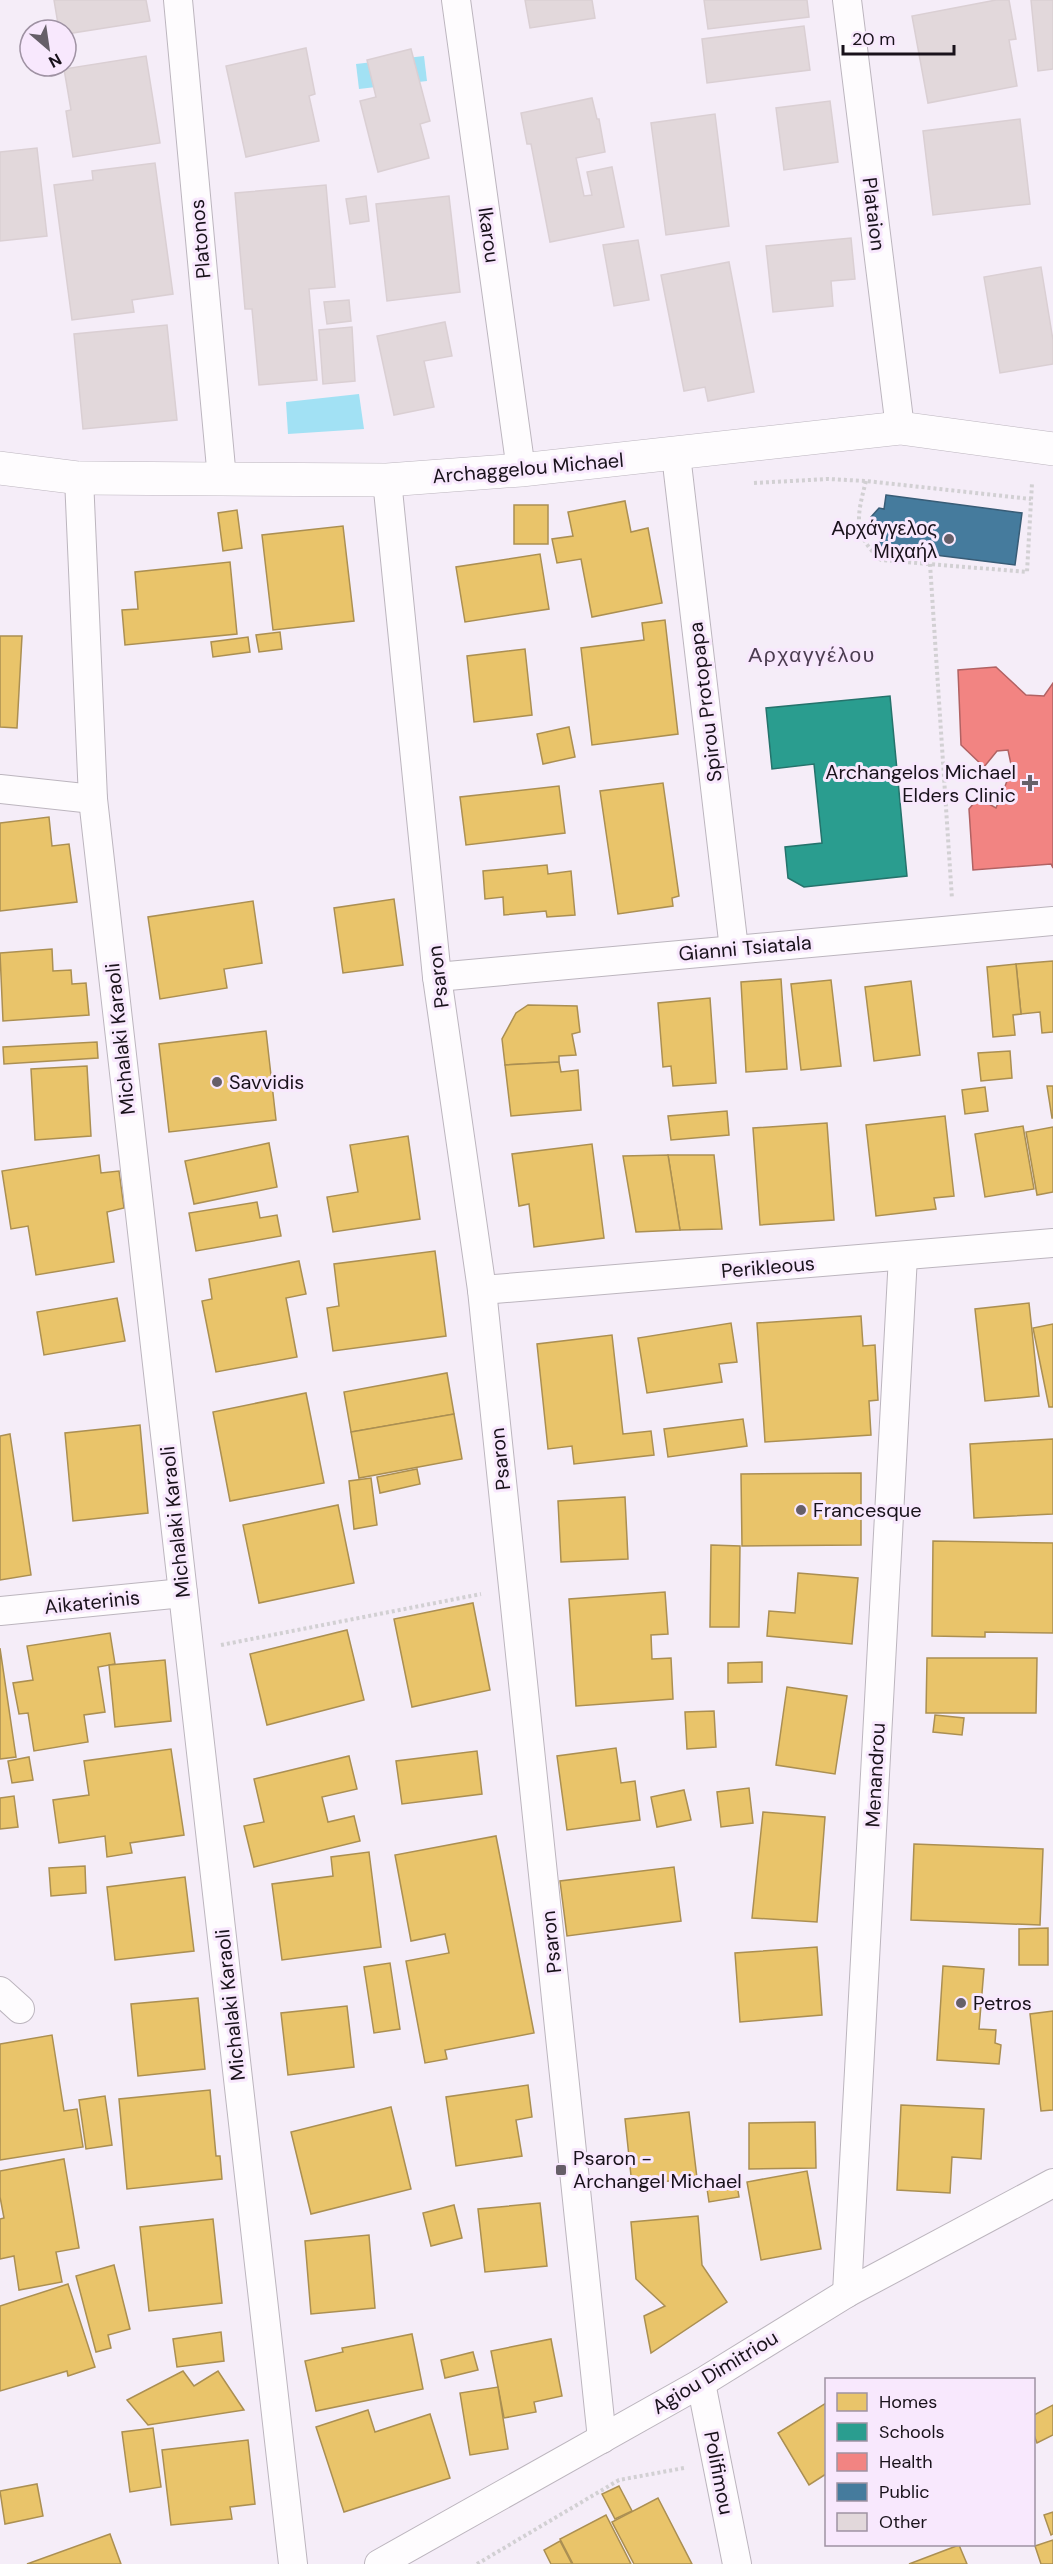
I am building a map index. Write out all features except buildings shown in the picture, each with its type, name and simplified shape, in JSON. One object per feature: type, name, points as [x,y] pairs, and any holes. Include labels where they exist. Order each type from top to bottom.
[{"type":"street","name":"Platonos","points":[[178,0],[222,479]]},
{"type":"street","name":"Ikarou","points":[[456,0],[521,471]]},
{"type":"street","name":"Plataion","points":[[847,0],[900,428]]},
{"type":"street","name":"Archaggelou Michael","points":[[0,468],[79,478],[387,480],[521,471],[900,428],[1053,449]]},
{"type":"street","name":"Spirou Protopapa","points":[[676,454],[734,949]]},
{"type":"street","name":"Michalaki Karaoli","points":[[79,478],[93,799],[293,2564]]},
{"type":"street","name":"Psaron","points":[[387,480],[437,976],[482,1290],[602,2439]]},
{"type":"street","points":[[0,789],[93,799]]},
{"type":"street","name":"Gianni Tsiatala","points":[[437,976],[1053,921]]},
{"type":"street","name":"Perikleous","points":[[482,1290],[1053,1243]]},
{"type":"street","name":"Menandrou","points":[[847,2293],[903,1257]]},
{"type":"street","name":"Aikaterinis","points":[[0,1611],[183,1593]]},
{"type":"street","name":"Agiou Dimitriou","points":[[379,2564],[701,2383],[847,2293],[1053,2183]]},
{"type":"street","name":"Polifimou","points":[[701,2383],[737,2564]]},
{"type":"path","points":[[750,483],[828,479],[866,481],[1031,500]]},
{"type":"path","points":[[866,481],[857,516],[866,547],[881,560],[1027,572],[1032,483]]},
{"type":"path","points":[[930,564],[954,930]]},
{"type":"path","points":[[190,1652],[514,1587]]},
{"type":"path","points":[[477,2564],[619,2480],[684,2468]]},
{"type":"water","points":[[424,56],[427,81],[359,89],[356,64]]},
{"type":"water","points":[[359,394],[364,429],[288,434],[286,402]]},
{"type":"place","name":"Αρχάγγελος Μιχαήλ","points":[[949,539]]},
{"type":"place","name":"Archangelos Michael Elders Clinic","points":[[1030,783]]},
{"type":"place","name":"Savvidis","points":[[217,1082]]},
{"type":"place","name":"Francesque","points":[[801,1510]]},
{"type":"place","name":"Petros","points":[[961,2003]]},
{"type":"place","name":"Psaron - Archangel Michael","points":[[561,2170]]},
{"type":"district","name":"Αρχαγγέλου","points":[[812,655]]}]
